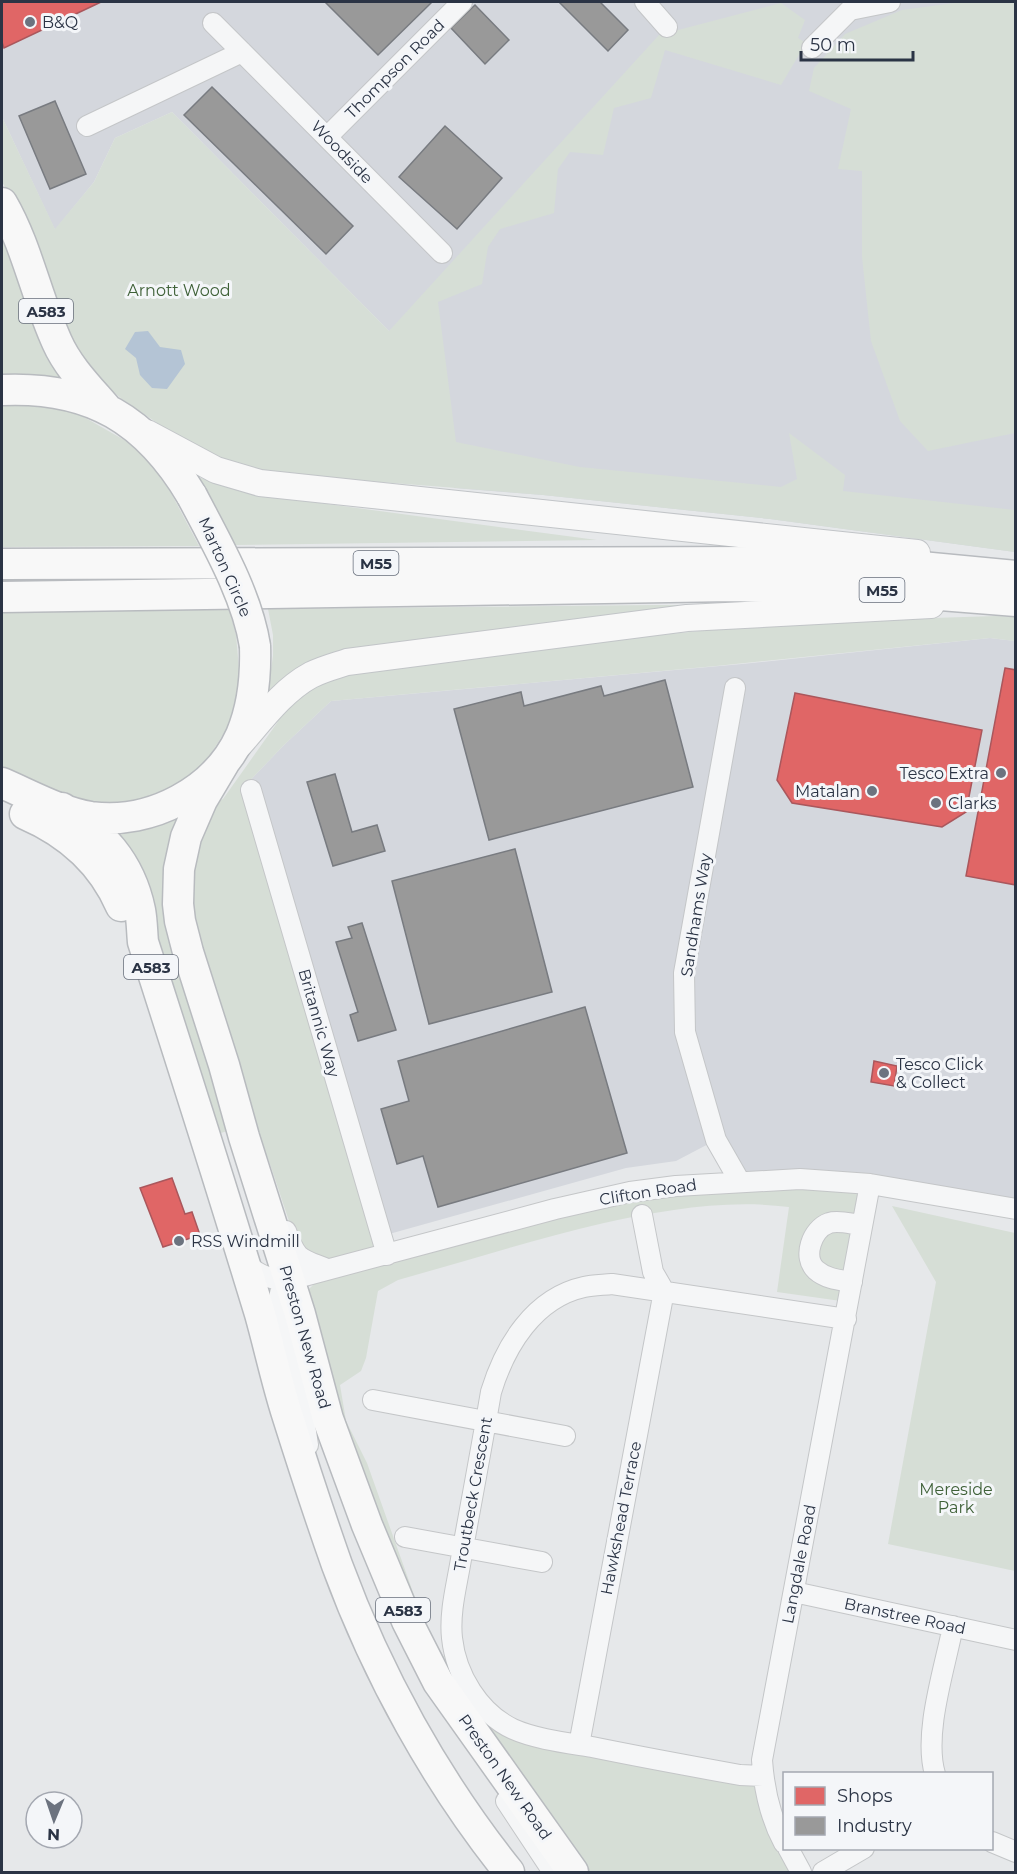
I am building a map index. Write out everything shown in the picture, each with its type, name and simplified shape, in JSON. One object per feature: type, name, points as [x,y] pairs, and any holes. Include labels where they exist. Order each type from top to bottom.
[{"type":"highway","name":"A583","points":[[2,203],[17,233],[57,342],[69,362],[107,409]]},
{"type":"highway","name":"Marton Circle","points":[[2,390],[22,389],[46,392],[75,398],[107,409],[134,425],[157,446],[192,496],[237,588],[255,646],[252,701],[240,736],[228,758],[191,793],[176,802],[140,815],[104,818],[76,813],[2,783]]},
{"type":"highway","name":"M55","points":[[2,564],[798,562],[879,563],[1016,576]]},
{"type":"highway","name":"M55","points":[[2,597],[733,586],[896,591],[1016,602]]},
{"type":"highway","name":"Preston New Road","points":[[228,758],[202,800],[186,837],[179,869],[180,921],[244,1137],[300,1314],[328,1419],[371,1536],[407,1621],[438,1682],[573,1872]]},
{"type":"highway","points":[[2,804],[56,829],[91,857],[104,874],[143,942]]},
{"type":"highway","name":"A583","points":[[62,808],[96,831],[116,854],[135,893],[140,910],[143,942],[244,1262],[286,1409],[338,1566],[387,1679],[431,1760],[509,1872]]},
{"type":"main road","points":[[134,425],[216,470],[260,483],[883,548],[975,560],[1016,568]]},
{"type":"main road","points":[[228,758],[288,691],[311,675],[347,662],[687,618],[1016,602]]},
{"type":"street","name":"Thompson Road","points":[[327,137],[462,2]]},
{"type":"street","points":[[645,2],[667,27]]},
{"type":"street","points":[[812,48],[850,10],[890,2]]},
{"type":"street","name":"Woodside","points":[[213,23],[442,253]]},
{"type":"street","points":[[87,126],[242,52]]},
{"type":"street","name":"Sandhams Way","points":[[735,688],[684,973],[685,1032],[716,1140],[740,1182]]},
{"type":"street","name":"Britannic Way","points":[[251,790],[384,1256]]},
{"type":"street","points":[[244,1137],[261,1159],[292,1246],[302,1260],[327,1269]]},
{"type":"street","name":"Sandhams Way","points":[[716,1140],[716,1182]]},
{"type":"street","name":"Clifton Road","points":[[289,1280],[555,1209],[653,1189],[716,1182],[800,1179],[870,1184],[1016,1209]]},
{"type":"street","name":"Langdale Road","points":[[783,1841],[769,1806],[762,1760],[870,1184]]},
{"type":"street","points":[[642,1215],[653,1272],[664,1291]]},
{"type":"street","points":[[852,1282],[824,1276],[815,1269],[810,1259],[811,1244],[817,1230],[828,1224],[835,1222],[861,1225]]},
{"type":"street","points":[[300,1314],[305,1293],[322,1278],[370,1265],[384,1256]]},
{"type":"street","points":[[244,1262],[254,1272],[266,1278],[289,1280]]},
{"type":"street","name":"A583","points":[[289,1280],[279,1293],[279,1303],[299,1384],[316,1502]]},
{"type":"street","name":"Troutbeck Crescent","points":[[763,1776],[740,1775],[579,1745],[515,1730],[500,1722],[475,1698],[457,1661],[452,1639],[452,1615],[491,1392],[505,1354],[521,1329],[541,1308],[583,1287],[612,1284],[846,1319]]},
{"type":"street","name":"Hawkshead Terrace","points":[[579,1745],[664,1291]]},
{"type":"street","points":[[373,1400],[565,1436]]},
{"type":"street","points":[[405,1537],[542,1562]]},
{"type":"street","name":"Branstree Road","points":[[794,1592],[1016,1640]]},
{"type":"street","points":[[935,1772],[931,1759],[933,1723],[953,1626]]},
{"type":"street","points":[[478,1739],[509,1807],[553,1872]]},
{"type":"street","points":[[993,1842],[1016,1852]]},
{"type":"street","points":[[789,1850],[801,1872]]},
{"type":"street","points":[[823,1872],[861,1850]]},
{"type":"shaded area","points":[[2,2],[1015,2],[1015,552],[770,519],[454,488],[389,331],[172,112],[115,138],[94,182],[55,230],[2,117]]},
{"type":"shaded area","points":[[990,638],[1015,641],[1015,1209],[968,1202],[740,1182],[716,1140],[676,1161],[626,1168],[382,1236],[240,791],[284,745],[331,701],[742,664]]},
{"type":"green space","points":[[962,2],[1015,2],[1015,433],[928,451],[900,421],[871,341],[862,257],[862,171],[838,169],[851,109],[809,91],[814,68],[845,34],[902,10]]},
{"type":"green space","name":"Arnott Wood","points":[[781,3],[805,20],[798,38],[806,43],[781,85],[665,50],[651,98],[614,108],[603,155],[570,152],[558,169],[554,213],[500,229],[488,247],[482,284],[438,302],[456,442],[580,467],[781,487],[797,479],[789,433],[845,475],[843,491],[1015,510],[1015,552],[770,519],[543,495],[355,480],[249,469],[229,464],[166,429],[122,399],[91,374],[65,335],[15,204],[2,182],[2,117],[55,229],[94,182],[115,138],[172,112],[389,331],[659,35]]},
{"type":"green space","points":[[2,232],[62,381],[2,380]]},
{"type":"green space","points":[[18,404],[75,412],[126,441],[147,459],[170,491],[199,546],[2,547],[2,405]]},
{"type":"green space","points":[[198,477],[252,494],[597,540],[234,545]]},
{"type":"green space","points":[[704,605],[356,649],[267,698],[273,656],[273,635],[268,609]]},
{"type":"green space","points":[[229,609],[236,635],[239,669],[238,695],[230,724],[208,758],[191,778],[179,787],[122,806],[80,801],[2,768],[2,611]]},
{"type":"green space","points":[[1015,617],[1015,641],[990,638],[331,701],[240,791],[251,790],[387,1254],[630,1192],[870,1184],[848,1302],[777,1292],[789,1207],[742,1204],[673,1210],[604,1223],[398,1280],[378,1291],[366,1358],[361,1371],[340,1385],[346,1421],[367,1463],[414,1595],[431,1634],[468,1700],[500,1722],[763,1776],[783,1827],[783,1850],[792,1850],[801,1872],[573,1872],[478,1739],[367,1525],[305,1293],[315,1283],[324,1267],[302,1260],[271,1167],[180,921],[208,806],[223,799],[290,701],[335,674],[611,640],[778,623]]},
{"type":"green space","points":[[184,811],[195,1017],[227,1131],[212,1136],[106,830]]},
{"type":"green space","name":"Mereside Park","points":[[892,1206],[1015,1233],[1015,1571],[888,1544],[936,1282]]},
{"type":"water","points":[[148,331],[160,347],[181,350],[185,364],[167,389],[152,388],[140,375],[136,358],[125,349],[135,332]]},
{"type":"building: Shops","name":"B&Q","points":[[2,2],[101,2],[4,48]]},
{"type":"building: Shops","name":"Tesco Extra","points":[[1005,668],[1016,670],[1016,885],[966,876]]},
{"type":"building: Shops","points":[[795,693],[982,730],[966,812],[942,827],[792,803],[777,780]]},
{"type":"building: Shops","name":"Tesco Click & Collect","points":[[874,1061],[897,1066],[894,1086],[871,1082]]},
{"type":"building: Shops","points":[[172,1178],[185,1214],[192,1212],[200,1235],[163,1247],[140,1188]]},
{"type":"building: Industry","points":[[325,2],[432,2],[378,55]]},
{"type":"building: Industry","points":[[559,2],[600,2],[628,30],[608,51]]},
{"type":"building: Industry","points":[[475,5],[509,40],[485,64],[451,28]]},
{"type":"building: Industry","points":[[212,87],[353,226],[326,254],[184,115]]},
{"type":"building: Industry","points":[[55,101],[86,174],[50,189],[19,116]]},
{"type":"building: Industry","points":[[445,126],[502,178],[457,229],[399,177]]},
{"type":"building: Industry","points":[[665,680],[693,787],[489,840],[454,709],[521,692],[524,706],[601,686],[604,696]]},
{"type":"building: Industry","points":[[335,774],[352,832],[377,825],[385,851],[333,866],[307,782]]},
{"type":"building: Industry","points":[[515,849],[552,992],[429,1024],[392,881]]},
{"type":"building: Industry","points":[[362,923],[396,1030],[358,1041],[350,1015],[358,1012],[336,942],[352,938],[348,927]]},
{"type":"building: Industry","points":[[585,1007],[627,1153],[438,1207],[423,1156],[397,1164],[381,1109],[409,1101],[398,1061]]},
{"type":"place","name":"B&Q","points":[[30,22]]},
{"type":"place","name":"Tesco Extra","points":[[1001,773]]},
{"type":"place","name":"Matalan","points":[[872,791]]},
{"type":"place","name":"Clarks","points":[[936,803]]},
{"type":"place","name":"Tesco Click & Collect","points":[[884,1073]]},
{"type":"place","name":"RSS Windmill","points":[[179,1241]]}]
